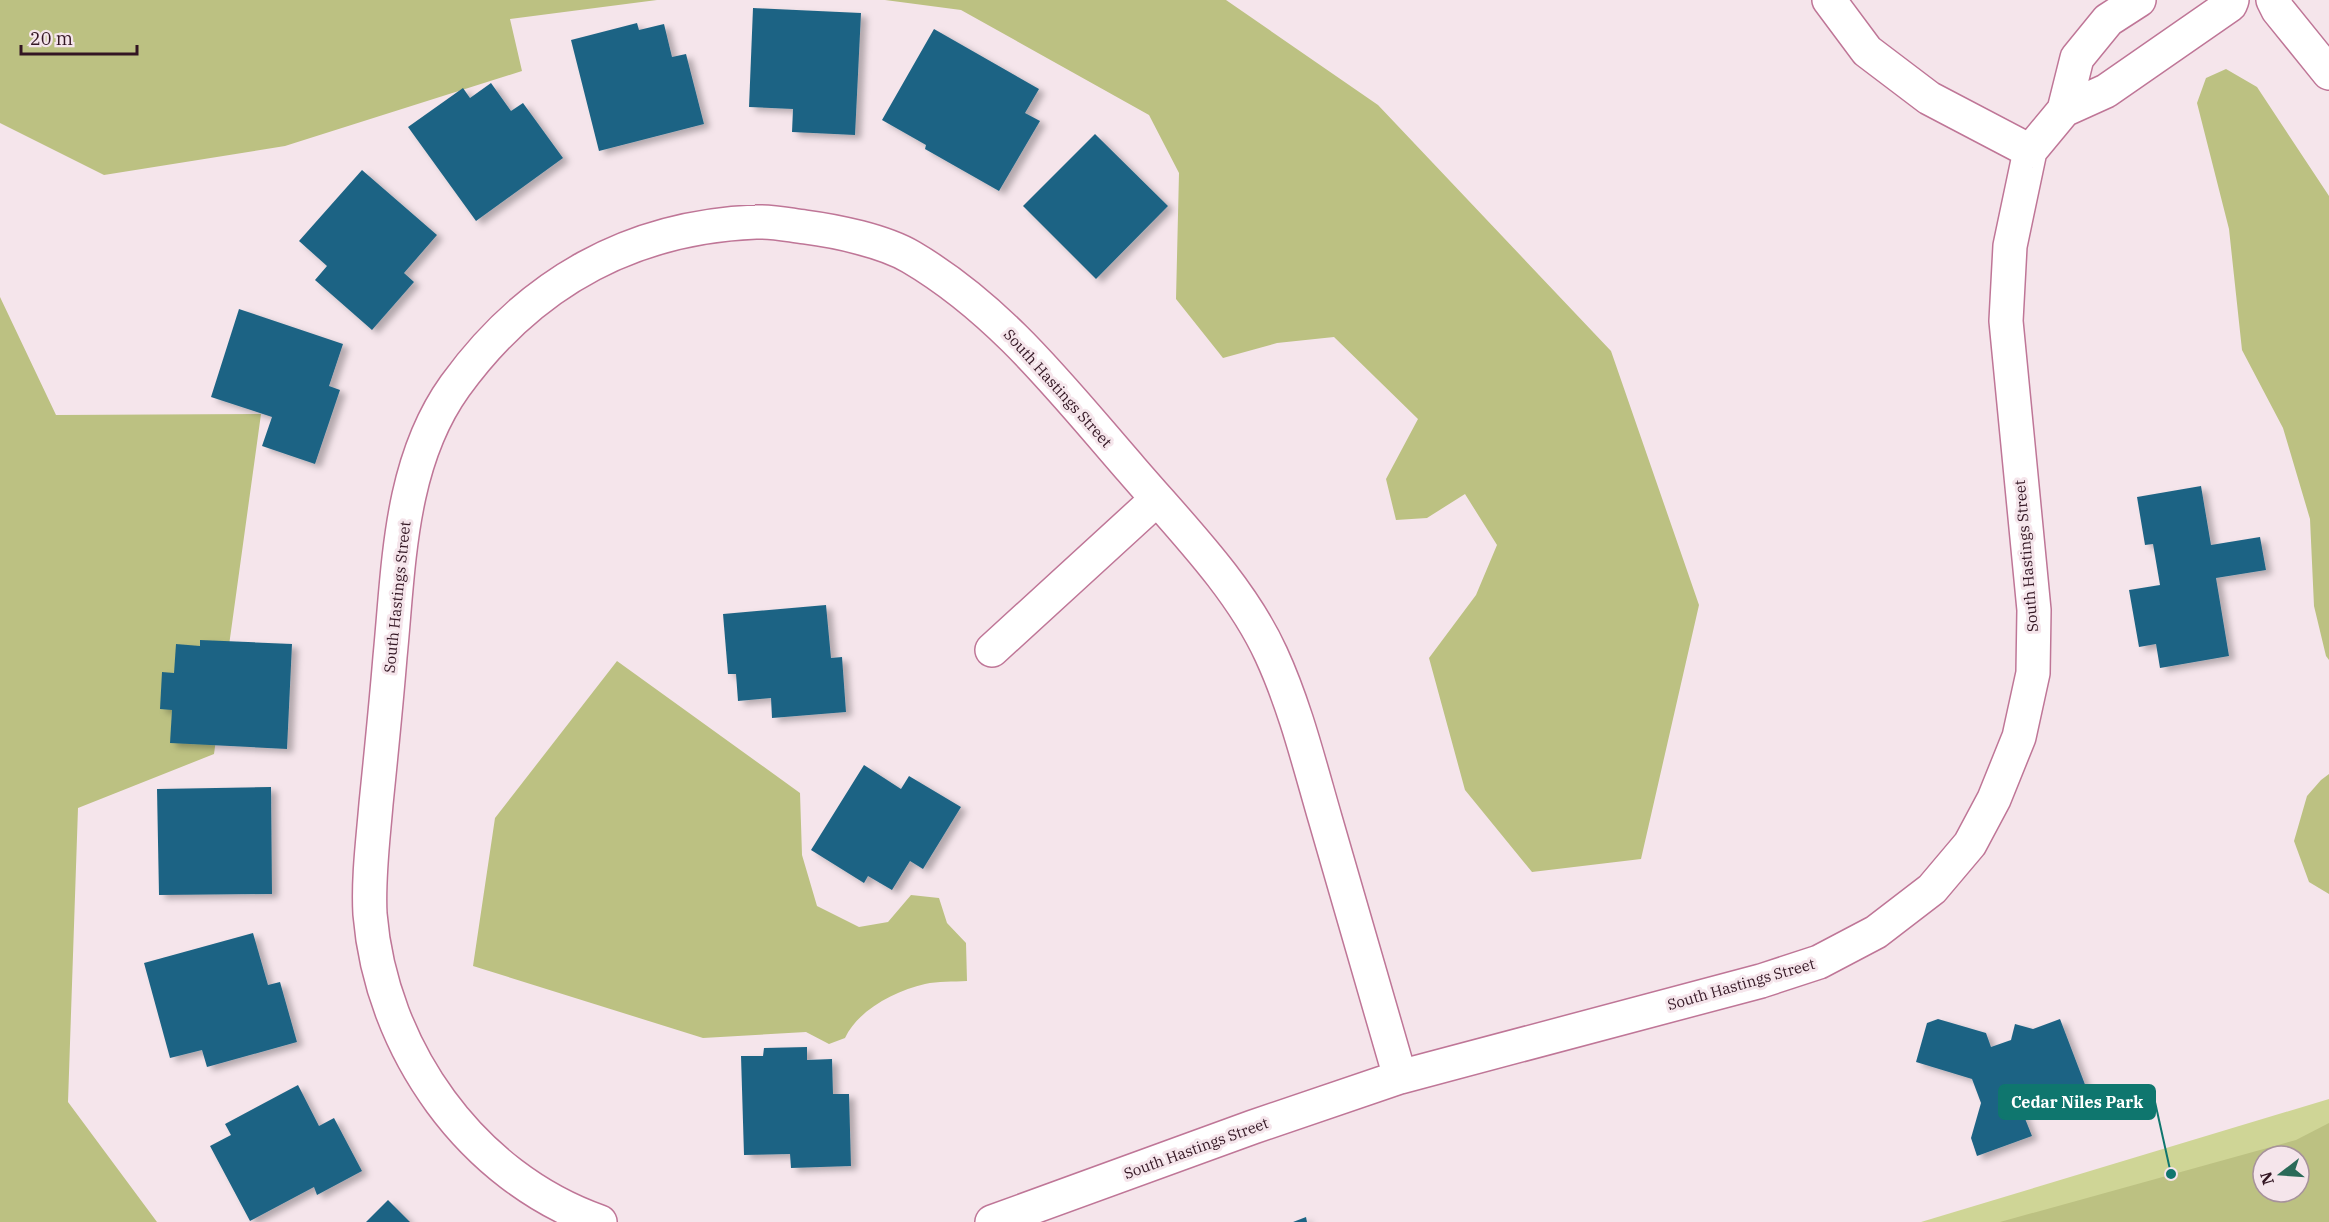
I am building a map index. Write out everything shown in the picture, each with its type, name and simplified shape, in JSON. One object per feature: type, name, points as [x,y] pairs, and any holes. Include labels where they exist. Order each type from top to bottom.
[{"type":"street","points":[[1829,0],[1867,51],[1876,58],[1929,98],[2030,152]]},
{"type":"street","name":"South Hastings Street","points":[[992,1222],[1253,1127],[1400,1077],[1761,981],[1819,962],[1876,932],[1932,889],[1970,844],[1994,799],[2019,736],[2033,673],[2034,609],[2006,321],[2010,246],[2030,152],[2064,110],[2077,58],[2108,20],[2139,0]]},
{"type":"street","name":"South Hastings Street","points":[[2064,110],[2106,92],[2221,11],[2232,0]]},
{"type":"street","points":[[2273,0],[2278,10],[2329,73]]},
{"type":"street","name":"South Hastings Street","points":[[600,1222],[544,1195],[498,1166],[453,1119],[419,1070],[395,1020],[380,972],[370,914],[371,857],[402,526],[422,448],[450,393],[477,358],[525,309],[575,273],[627,247],[691,228],[762,222],[833,230],[904,252],[964,292],[1023,345],[1225,578],[1270,650],[1293,710],[1400,1077]]},
{"type":"street","points":[[992,650],[1156,499]]},
{"type":"green space","points":[[0,0],[657,0],[510,19],[522,71],[285,146],[104,175],[0,123]]},
{"type":"green space","points":[[885,0],[1226,0],[1378,105],[1611,351],[1699,605],[1641,859],[1532,872],[1465,790],[1429,658],[1476,595],[1497,545],[1465,494],[1427,518],[1396,520],[1386,479],[1418,419],[1334,337],[1277,343],[1223,358],[1176,299],[1179,173],[1149,115],[961,10]]},
{"type":"green space","points":[[2226,69],[2257,87],[2329,196],[2329,660],[2326,656],[2314,606],[2310,519],[2283,428],[2242,350],[2229,229],[2197,103],[2206,78]]},
{"type":"green space","points":[[0,297],[56,415],[261,414],[214,754],[78,808],[68,1102],[157,1222],[0,1222]]},
{"type":"green space","points":[[617,661],[800,793],[802,855],[817,906],[859,927],[888,922],[911,895],[939,898],[947,923],[966,943],[967,981],[925,984],[902,991],[868,1010],[845,1038],[829,1044],[806,1032],[703,1038],[473,966],[495,818]]},
{"type":"green space","points":[[2329,774],[2329,894],[2309,882],[2294,841],[2307,796]]},
{"type":"green space","points":[[2329,1099],[2329,1222],[1921,1222]]},
{"type":"green space","points":[[2329,1123],[2329,1222],[2000,1222],[2251,1152],[2251,1204],[2311,1204],[2311,1144],[2282,1144],[2296,1140]]},
{"type":"building","points":[[753,8],[861,13],[855,135],[792,132],[793,109],[749,107]]},
{"type":"building","points":[[637,23],[639,30],[664,24],[672,57],[686,54],[704,124],[599,151],[571,40]]},
{"type":"building","points":[[934,29],[1039,89],[1025,113],[1040,121],[999,191],[925,149],[926,145],[882,120]]},
{"type":"building","points":[[491,83],[511,111],[523,103],[563,158],[476,221],[408,127],[463,88],[470,98]]},
{"type":"building","points":[[1095,134],[1168,206],[1096,279],[1023,206]]},
{"type":"building","points":[[362,170],[437,235],[404,273],[414,282],[372,330],[315,280],[327,266],[299,241]]},
{"type":"building","points":[[239,309],[343,344],[329,386],[340,390],[315,464],[262,446],[272,417],[211,397]]},
{"type":"building","points":[[2201,486],[2211,545],[2260,537],[2266,570],[2216,578],[2229,656],[2160,668],[2156,644],[2139,647],[2129,590],[2160,585],[2153,544],[2145,545],[2137,497]]},
{"type":"building","points":[[826,605],[831,658],[842,657],[846,712],[772,718],[771,698],[738,701],[736,674],[728,674],[723,614]]},
{"type":"building","points":[[200,640],[292,644],[287,749],[170,743],[172,710],[160,709],[162,672],[174,673],[176,644],[200,646]]},
{"type":"building","points":[[864,765],[901,789],[909,776],[961,807],[923,869],[910,861],[892,890],[868,876],[864,883],[811,850]]},
{"type":"building","points":[[271,787],[272,894],[159,895],[157,789]]},
{"type":"building","points":[[253,933],[268,985],[280,982],[297,1042],[207,1067],[202,1050],[170,1058],[144,963]]},
{"type":"building","points":[[1938,1019],[1986,1033],[1991,1047],[2011,1040],[2015,1024],[2033,1029],[2060,1019],[2089,1095],[2062,1105],[2048,1101],[2022,1111],[2032,1136],[1977,1156],[1971,1138],[1981,1103],[1972,1079],[1916,1062],[1927,1023]]},
{"type":"building","points":[[807,1047],[807,1060],[832,1059],[833,1094],[849,1094],[851,1166],[791,1168],[790,1154],[744,1155],[741,1056],[763,1056],[764,1048]]},
{"type":"building","points":[[298,1085],[319,1126],[334,1118],[362,1171],[317,1195],[314,1187],[250,1221],[210,1146],[231,1135],[225,1124]]},
{"type":"building","points":[[388,1200],[410,1222],[366,1222]]},
{"type":"building","points":[[1306,1217],[1307,1222],[1293,1222]]},
{"type":"place","name":"Cedar Niles Park","points":[[2171,1174]]}]
